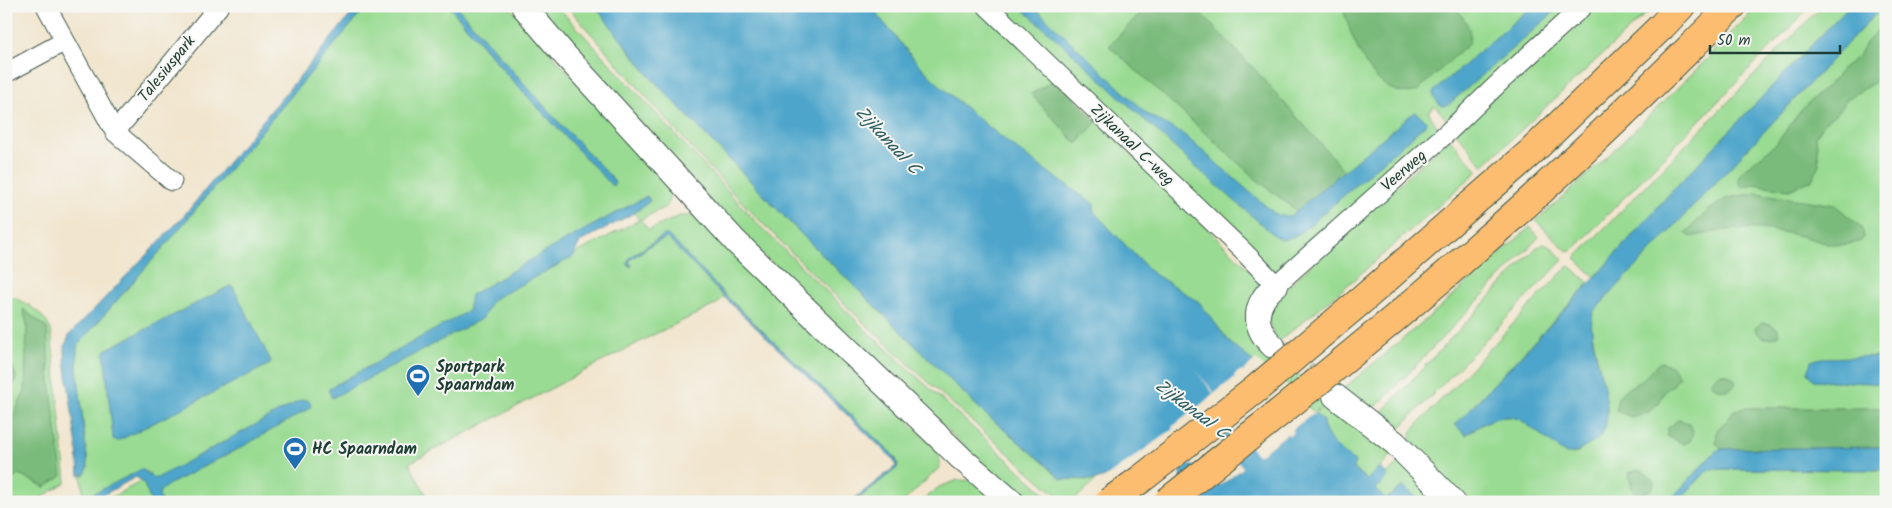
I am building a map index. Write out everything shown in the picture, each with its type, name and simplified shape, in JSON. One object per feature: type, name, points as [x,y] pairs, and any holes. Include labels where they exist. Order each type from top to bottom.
[{"type":"highway","points":[[1109,502],[1256,388],[1364,298],[1530,153],[1681,6]]},
{"type":"highway","points":[[1168,502],[1370,340],[1482,244],[1581,154],[1732,6]]},
{"type":"street","points":[[46,6],[115,132],[172,181]]},
{"type":"street","name":"Talesiuspark","points":[[115,132],[218,6]]},
{"type":"street","points":[[523,6],[563,53],[736,242],[961,458],[1012,502]]},
{"type":"street","name":"Zijkanaal C-weg","points":[[987,6],[1244,252],[1276,285]]},
{"type":"street","name":"Veerweg","points":[[1273,346],[1267,341],[1260,330],[1258,316],[1262,300],[1276,285],[1448,132],[1583,6]]},
{"type":"street","points":[[6,73],[65,41]]},
{"type":"street","points":[[1335,396],[1395,443],[1453,502]]},
{"type":"green space","points":[[367,6],[449,6],[510,78],[613,186],[615,183],[551,114],[456,6],[509,6],[672,188],[667,206],[640,220],[649,230],[680,216],[702,216],[939,452],[940,467],[903,502],[854,502],[892,472],[898,464],[895,457],[731,301],[668,235],[660,241],[667,237],[724,297],[717,304],[653,335],[409,463],[430,502],[103,502],[151,476],[147,471],[84,498],[81,476],[85,474],[88,467],[77,367],[77,346],[169,241]],"holes":[[[647,196],[650,201],[634,213],[639,220],[469,310],[471,295]]]},
{"type":"green space","points":[[536,6],[557,6],[758,224],[866,330],[1054,502],[1023,502],[727,221]]},
{"type":"green space","points":[[567,6],[595,6],[651,78],[803,236],[983,412],[1061,479],[1096,480],[1072,502],[1064,502],[953,405],[845,305],[748,208],[669,123]]},
{"type":"green space","points":[[870,6],[981,6],[1056,79],[1031,94],[1077,144],[1097,121],[1258,278],[1259,341],[1392,454],[1380,468],[1387,474],[1400,461],[1445,502],[1199,502],[1287,434],[1289,436],[1292,430],[1327,403],[1314,412],[1230,343],[1199,302],[1151,272],[1093,212],[1094,204],[1010,144],[932,78]]},
{"type":"green space","points":[[992,6],[1576,6],[1448,121],[1435,106],[1428,112],[1439,129],[1280,270],[1273,270]]},
{"type":"green space","points":[[1147,6],[1194,6],[1257,72],[1349,176],[1302,215],[1256,179],[1109,46]]},
{"type":"green space","points":[[1342,6],[1455,6],[1469,28],[1468,44],[1417,91],[1402,92],[1388,87],[1377,78],[1367,65],[1352,34]]},
{"type":"green space","points":[[1591,6],[1654,6],[1483,166],[1456,132]]},
{"type":"green space","points":[[1758,6],[1811,6],[1572,251],[1567,251],[1536,221],[1606,158]]},
{"type":"green space","points":[[1822,6],[1849,6],[1672,191],[1595,277],[1576,260],[1576,257]]},
{"type":"green space","points":[[1883,6],[1886,6],[1886,447],[1722,449],[1716,451],[1668,502],[1461,502],[1408,444],[1412,431],[1569,265],[1589,283],[1468,411],[1466,435],[1492,420],[1506,417],[1521,420],[1574,454],[1584,448],[1608,413],[1591,327],[1593,312]]},
{"type":"green space","points":[[1886,21],[1886,75],[1845,101],[1838,112],[1826,121],[1816,136],[1819,164],[1812,180],[1789,190],[1754,184],[1743,187],[1739,184],[1738,178],[1743,170],[1776,144],[1799,113],[1829,85],[1844,67],[1859,56],[1866,43]]},
{"type":"green space","points":[[1056,79],[1097,121],[1077,144],[1031,94]]},
{"type":"green space","points":[[1449,138],[1478,171],[1349,284],[1277,343],[1268,321],[1270,303]]},
{"type":"green space","points":[[1756,193],[1835,205],[1861,227],[1864,236],[1861,241],[1838,245],[1759,229],[1733,229],[1690,237],[1685,233],[1709,210],[1727,198]]},
{"type":"green space","points":[[1530,227],[1539,237],[1371,412],[1338,393],[1431,315]]},
{"type":"green space","points":[[1544,244],[1551,247],[1563,260],[1401,427],[1395,430],[1376,418],[1537,247]]},
{"type":"green space","points":[[6,295],[20,300],[33,308],[44,318],[51,330],[66,482],[34,502],[6,502],[6,485],[19,474],[45,487],[49,372],[47,329],[24,310],[27,324],[25,392],[6,430],[6,403],[16,378],[6,344]]},
{"type":"green space","points":[[23,309],[47,328],[49,372],[62,476],[45,487],[19,474],[6,485],[6,430],[25,392],[27,324]]},
{"type":"green space","points":[[1762,323],[1770,324],[1778,329],[1779,335],[1765,338],[1759,335],[1755,328]]},
{"type":"green space","points":[[6,344],[16,378],[6,403]]},
{"type":"green space","points":[[1661,362],[1672,367],[1679,377],[1665,391],[1659,403],[1647,413],[1631,417],[1617,411],[1618,398],[1621,393],[1643,379]]},
{"type":"green space","points":[[1721,373],[1729,375],[1735,380],[1735,385],[1723,390],[1711,384],[1711,380]]},
{"type":"green space","points":[[1746,408],[1886,408],[1886,447],[1722,449],[1716,443],[1717,430],[1734,410]]},
{"type":"green space","points":[[1678,420],[1689,423],[1693,431],[1691,440],[1684,444],[1667,436],[1667,429]]},
{"type":"green space","points":[[1714,469],[1886,470],[1886,502],[1677,502],[1707,471]]},
{"type":"green space","points":[[1637,470],[1643,471],[1654,481],[1653,488],[1646,493],[1638,495],[1632,488],[1629,473]]},
{"type":"green space","points":[[958,480],[976,481],[999,502],[921,502],[939,487]]},
{"type":"water","points":[[358,6],[367,6],[169,241],[77,346],[77,367],[88,467],[85,474],[79,475],[65,361],[65,345],[70,334],[181,219]]},
{"type":"water","points":[[449,6],[456,6],[551,114],[612,178],[615,183],[612,186],[510,78]]},
{"type":"water","points":[[595,6],[870,6],[932,78],[1011,144],[1094,204],[1094,212],[1151,272],[1199,302],[1230,343],[1285,387],[1114,474],[1096,480],[1061,479],[983,412],[803,236],[651,78]]},
{"type":"water","points":[[1019,6],[1033,6],[1147,114],[1183,134],[1274,213],[1281,216],[1290,216],[1414,112],[1418,113],[1426,121],[1425,125],[1311,224],[1294,237],[1283,240],[1276,237],[1190,162]]},
{"type":"water","points":[[1532,6],[1561,6],[1447,106],[1441,106],[1434,98],[1433,92]]},
{"type":"water","points":[[1849,6],[1883,6],[1593,312],[1591,326],[1593,343],[1606,397],[1607,414],[1605,428],[1597,440],[1577,452],[1566,454],[1521,420],[1506,417],[1499,418],[1479,426],[1466,435],[1455,425],[1587,286],[1672,191]]},
{"type":"water","points":[[647,196],[650,201],[634,213],[580,242],[573,257],[492,300],[483,318],[332,398],[328,389],[468,311],[471,295],[549,249]]},
{"type":"water","points":[[664,235],[668,235],[731,301],[895,457],[898,464],[897,468],[854,502],[850,502],[895,467],[893,459],[729,302],[667,238],[651,245],[631,259],[629,261],[632,266],[629,266],[627,263],[630,257]]},
{"type":"water","points":[[230,286],[233,287],[271,361],[270,364],[118,441],[113,439],[104,353],[107,349]]},
{"type":"water","points":[[1886,356],[1886,384],[1813,380],[1808,372],[1811,361],[1821,358]]},
{"type":"water","points":[[301,400],[309,400],[310,408],[242,447],[168,485],[160,491],[159,496],[162,502],[151,502],[143,482],[136,477],[90,502],[77,502],[142,469],[153,478],[157,478]]},
{"type":"water","points":[[1314,413],[1323,420],[1326,433],[1330,439],[1355,461],[1353,468],[1367,480],[1379,467],[1388,476],[1376,489],[1386,499],[1403,486],[1416,497],[1415,502],[1199,502],[1287,434],[1289,436],[1292,430]]},
{"type":"water","points":[[1886,447],[1886,470],[1714,469],[1707,471],[1677,502],[1668,502],[1716,451],[1722,449]]},
{"type":"pier","points":[[1256,360],[1287,386],[1312,412],[1316,411],[1292,430],[1294,432],[1289,436],[1287,434],[1199,502],[1136,502],[1114,477],[1099,482],[1173,429],[1172,427],[1214,394],[1195,370],[1215,393],[1235,377],[1234,375],[1240,371],[1242,372]]},
{"type":"waterway","name":"Zijkanaal C","points":[[1232,440],[1286,502]]},
{"type":"waterway","name":"Zijkanaal C","points":[[1189,474],[1228,502]]},
{"type":"tunnel","points":[[1277,349],[1332,394]]},
{"type":"place","name":"Sportpark Spaarndam","points":[[418,397]]},
{"type":"place","name":"HC Spaarndam","points":[[295,470]]}]
